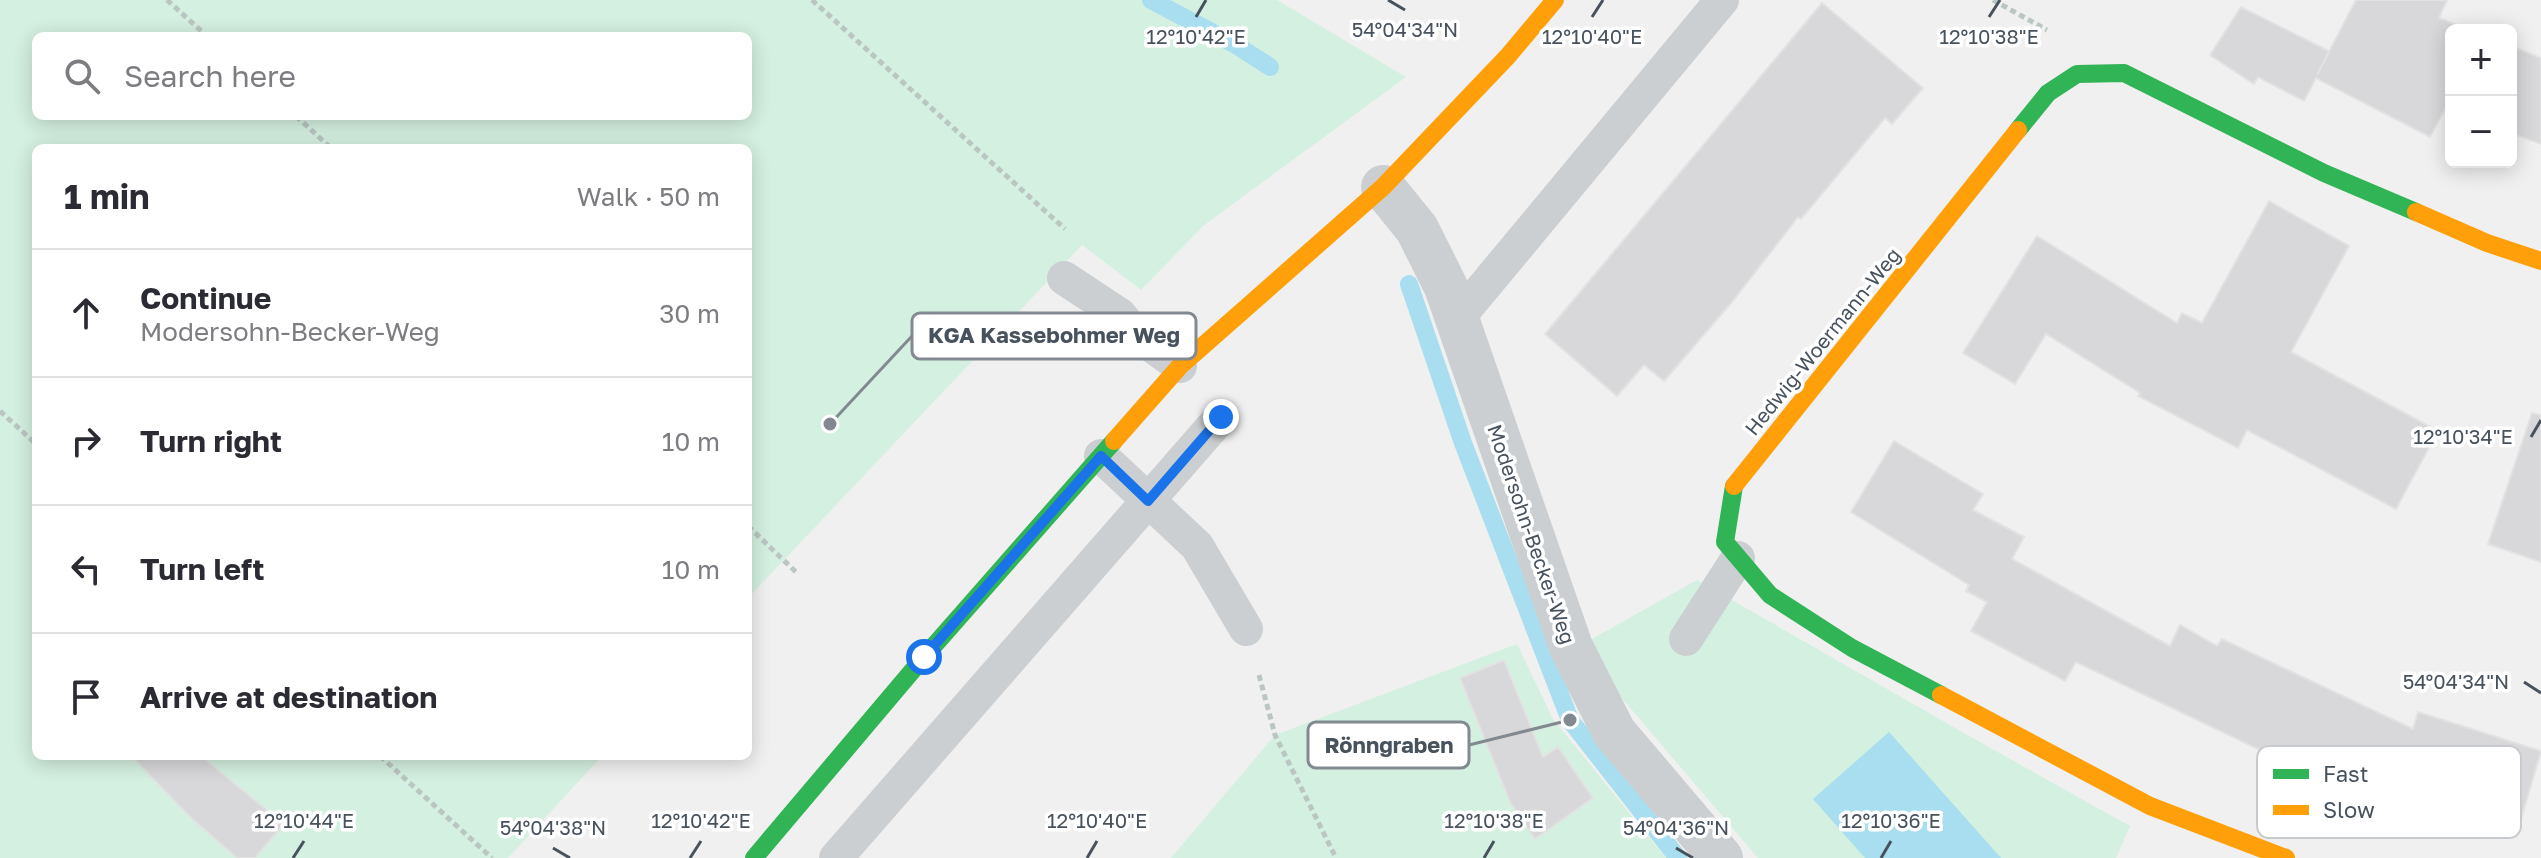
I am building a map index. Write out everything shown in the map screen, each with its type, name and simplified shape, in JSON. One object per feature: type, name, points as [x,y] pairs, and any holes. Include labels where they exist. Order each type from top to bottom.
[{"type":"street","points":[[754,858],[924,657],[1180,366],[1383,187],[1508,56],[1555,0]]},
{"type":"street","name":"Hedwig-Woermann-Weg","points":[[2286,858],[2150,806],[1852,648],[1770,595],[1725,542],[1732,489],[2048,93],[2077,74],[2124,73],[2324,173],[2487,243],[2541,261]]},
{"type":"street","name":"Modersohn-Becker-Weg","points":[[1383,187],[1417,229],[1446,287],[1571,647],[1614,732],[1721,858]]},
{"type":"lane","points":[[1458,318],[1722,0]]},
{"type":"lane","points":[[1064,278],[1120,315],[1134,333],[1180,366]]},
{"type":"lane","points":[[836,858],[1221,417]]},
{"type":"lane","points":[[1101,456],[1197,546],[1246,629]]},
{"type":"lane","points":[[1686,639],[1738,558]]},
{"type":"path","points":[[167,0],[203,32]]},
{"type":"path","points":[[812,0],[1082,245],[1064,278]]},
{"type":"path","points":[[300,120],[327,144]]},
{"type":"path","points":[[0,411],[32,440]]},
{"type":"path","points":[[752,530],[798,574]]},
{"type":"path","points":[[1246,629],[1275,735],[1336,858]]},
{"type":"path","points":[[384,760],[492,858]]},
{"type":"green space","points":[[0,0],[1277,0],[1406,77],[1203,226],[1141,290],[1082,245],[752,594],[752,144],[32,144],[32,760],[598,760],[508,858],[0,858]]},
{"type":"green space","points":[[1697,580],[2130,826],[2116,858],[1758,858],[1620,696],[1590,640]]},
{"type":"green space","points":[[1517,644],[1553,719],[1666,858],[1171,858],[1275,735]]},
{"type":"water","points":[[1889,732],[2001,858],[1865,858],[1813,799]]},
{"type":"building","points":[[2356,0],[2447,0],[2439,18],[2454,24],[2445,24],[2445,109],[2430,137],[2316,78],[2304,101],[2258,77],[2254,84],[2210,55],[2241,7],[2329,51],[2317,75]]},
{"type":"building","points":[[1822,3],[1923,88],[1892,124],[1885,118],[1801,219],[1798,217],[1732,302],[1664,381],[1644,365],[1617,396],[1545,334]]},
{"type":"building","points":[[2517,48],[2541,58],[2541,144],[2517,135]]},
{"type":"building","points":[[2269,201],[2349,246],[2291,352],[2438,431],[2396,509],[2247,430],[2238,448],[2138,396],[2140,393],[2046,334],[2015,384],[1963,353],[2037,236],[2177,323],[2182,313],[2202,323]]},
{"type":"building","points":[[2532,413],[2541,415],[2541,562],[2488,544]]},
{"type":"building","points":[[1894,441],[1983,494],[1973,510],[2024,537],[2012,559],[2170,646],[2180,625],[2217,646],[2222,639],[2413,729],[2418,712],[2541,751],[2521,819],[2521,746],[2257,746],[2257,748],[2076,662],[2065,681],[1971,631],[1987,602],[1966,591],[1969,585],[1851,512]]},
{"type":"building","points":[[1504,660],[1543,757],[1558,747],[1593,798],[1535,839],[1510,802],[1460,678]]},
{"type":"building","points":[[135,760],[206,760],[284,824],[255,858],[237,858],[191,818]]},
{"type":"waterway","points":[[1151,0],[1236,45],[1270,67]]},
{"type":"waterway","points":[[1409,284],[1463,443],[1570,720],[1678,858]]},
{"type":"traffic: fast","points":[[2018,130],[2048,93],[2077,74],[2124,73],[2324,173],[2416,212]]},
{"type":"traffic: fast","points":[[754,858],[924,657],[1114,441]]},
{"type":"traffic: fast","points":[[1734,486],[1725,542],[1770,595],[1852,648],[1941,695]]},
{"type":"traffic: slow","points":[[1114,441],[1180,366],[1383,187],[1508,56],[1555,0]]},
{"type":"traffic: slow","points":[[1734,486],[2018,130]]},
{"type":"traffic: slow","points":[[2416,212],[2487,243],[2541,261]]},
{"type":"traffic: slow","points":[[1941,695],[2150,806],[2286,858]]},
{"type":"place","name":"KGA Kassebohmer Weg","points":[[830,424]]},
{"type":"place","name":"Rönngraben","points":[[1570,720]]},
{"type":"route","points":[[924,657],[1101,456],[1148,501],[1221,417]]}]
